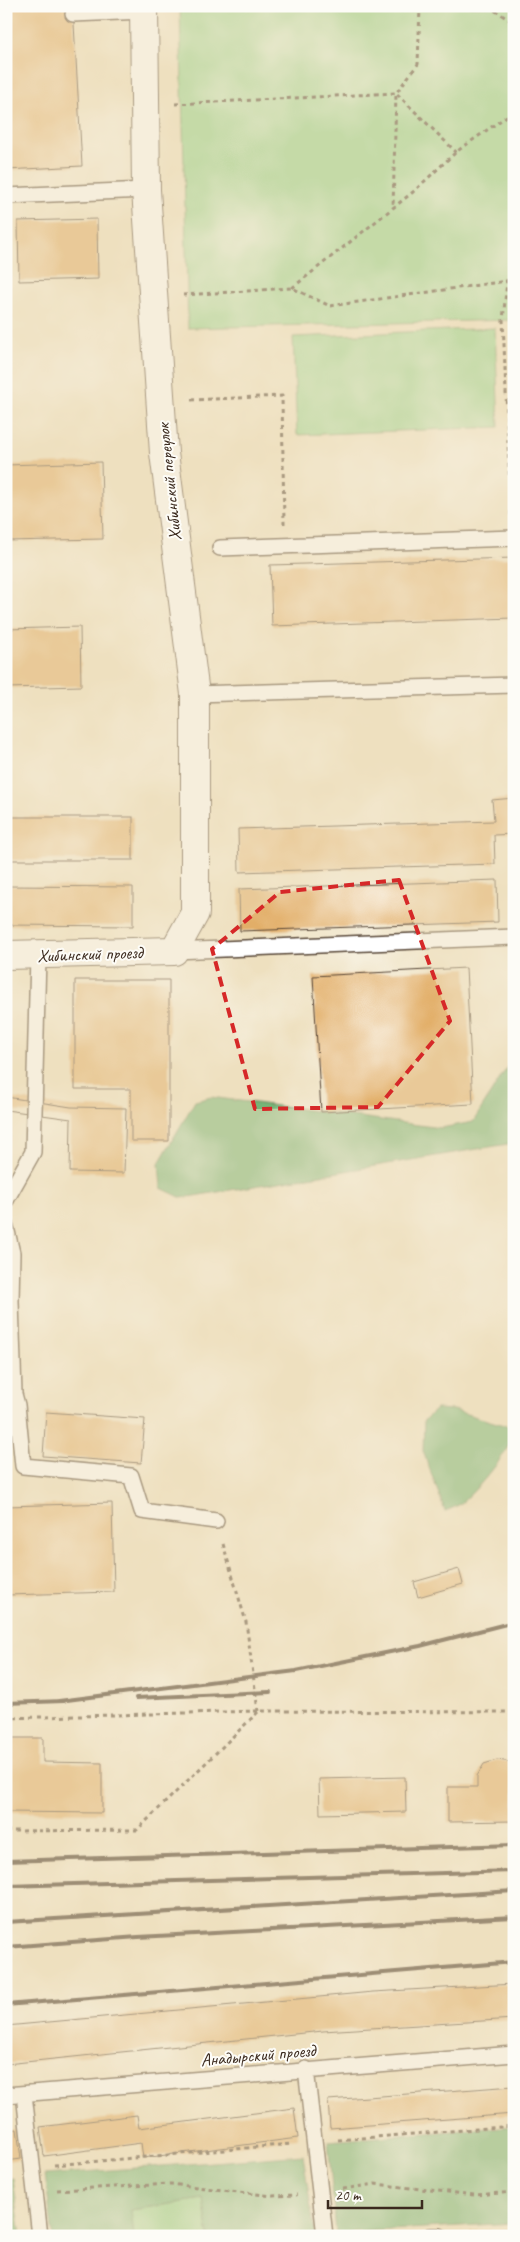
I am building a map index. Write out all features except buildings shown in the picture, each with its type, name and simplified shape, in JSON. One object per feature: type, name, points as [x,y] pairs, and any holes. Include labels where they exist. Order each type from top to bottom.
[{"type":"street","name":"Хибинский переулок","points":[[144,9],[146,190],[164,453],[196,694],[195,913],[174,951]]},
{"type":"street","name":"Хибинский проезд","points":[[6,955],[38,956],[174,951]]},
{"type":"lane","points":[[73,14],[144,9]]},
{"type":"lane","points":[[6,196],[146,190]]},
{"type":"lane","points":[[220,548],[285,544],[513,538]]},
{"type":"lane","points":[[196,694],[514,685]]},
{"type":"lane","points":[[174,951],[514,937]]},
{"type":"lane","points":[[6,1200],[33,1152],[38,956]]},
{"type":"lane","points":[[6,1227],[12,1253],[14,1394],[12,1407],[23,1466],[131,1476],[142,1511],[216,1521]]},
{"type":"lane","name":"Анадырский проезд","points":[[6,2095],[514,2054]]},
{"type":"lane","points":[[306,2070],[325,2236]]},
{"type":"lane","points":[[24,2094],[40,2236]]},
{"type":"lane","points":[[430,2236],[440,2236]]},
{"type":"path","points":[[393,208],[396,93],[418,64],[420,6]]},
{"type":"path","points":[[488,6],[514,23]]},
{"type":"path","points":[[167,105],[396,93],[456,152]]},
{"type":"path","points":[[292,288],[393,208],[456,152],[514,111]]},
{"type":"path","points":[[513,538],[503,320],[507,281],[514,268]]},
{"type":"path","points":[[174,295],[292,288],[330,306],[514,280]]},
{"type":"path","points":[[189,400],[282,396],[285,544]]},
{"type":"path","points":[[216,1521],[246,1622],[258,1712]]},
{"type":"path","points":[[6,1831],[137,1830],[258,1712]]},
{"type":"path","points":[[6,1718],[258,1712],[514,1712]]},
{"type":"path","points":[[331,2141],[514,2126]]},
{"type":"path","points":[[46,2166],[301,2144]]},
{"type":"path","points":[[35,2191],[171,2184],[273,2196],[320,2193],[375,2184],[474,2195],[514,2192]]},
{"type":"highlighted area","points":[[399,880],[450,1021],[378,1107],[255,1109],[212,949],[280,892]]},
{"type":"green space","points":[[180,6],[514,6],[514,320],[188,328]]},
{"type":"green space","points":[[495,328],[499,427],[297,435],[293,337]]},
{"type":"green space","points":[[514,1056],[514,1143],[182,1198],[161,1188],[159,1163],[195,1101],[211,1097],[441,1128],[473,1122]]},
{"type":"green space","points":[[436,1409],[453,1410],[514,1428],[508,1447],[484,1480],[460,1504],[445,1511],[423,1451],[424,1420]]},
{"type":"green space","points":[[514,2126],[514,2223],[336,2233],[328,2141]]},
{"type":"green space","points":[[303,2155],[315,2236],[209,2236],[203,2199],[131,2210],[134,2236],[53,2236],[45,2175]]},
{"type":"green space","points":[[13,2178],[21,2236],[6,2236],[6,2179]]},
{"type":"green space","points":[[203,2199],[209,2236],[134,2236],[130,2210]]},
{"type":"railway","points":[[59,1701],[296,1671],[420,1646],[514,1622]]},
{"type":"railway","points":[[136,1698],[270,1692]]},
{"type":"railway","points":[[6,1703],[64,1701]]},
{"type":"railway","points":[[6,1861],[514,1845]]},
{"type":"railway","points":[[6,1886],[514,1871]]},
{"type":"railway","points":[[6,1922],[514,1891]]},
{"type":"railway","points":[[6,1947],[138,1937],[514,1917]]},
{"type":"railway","points":[[6,2005],[514,1962]]}]
